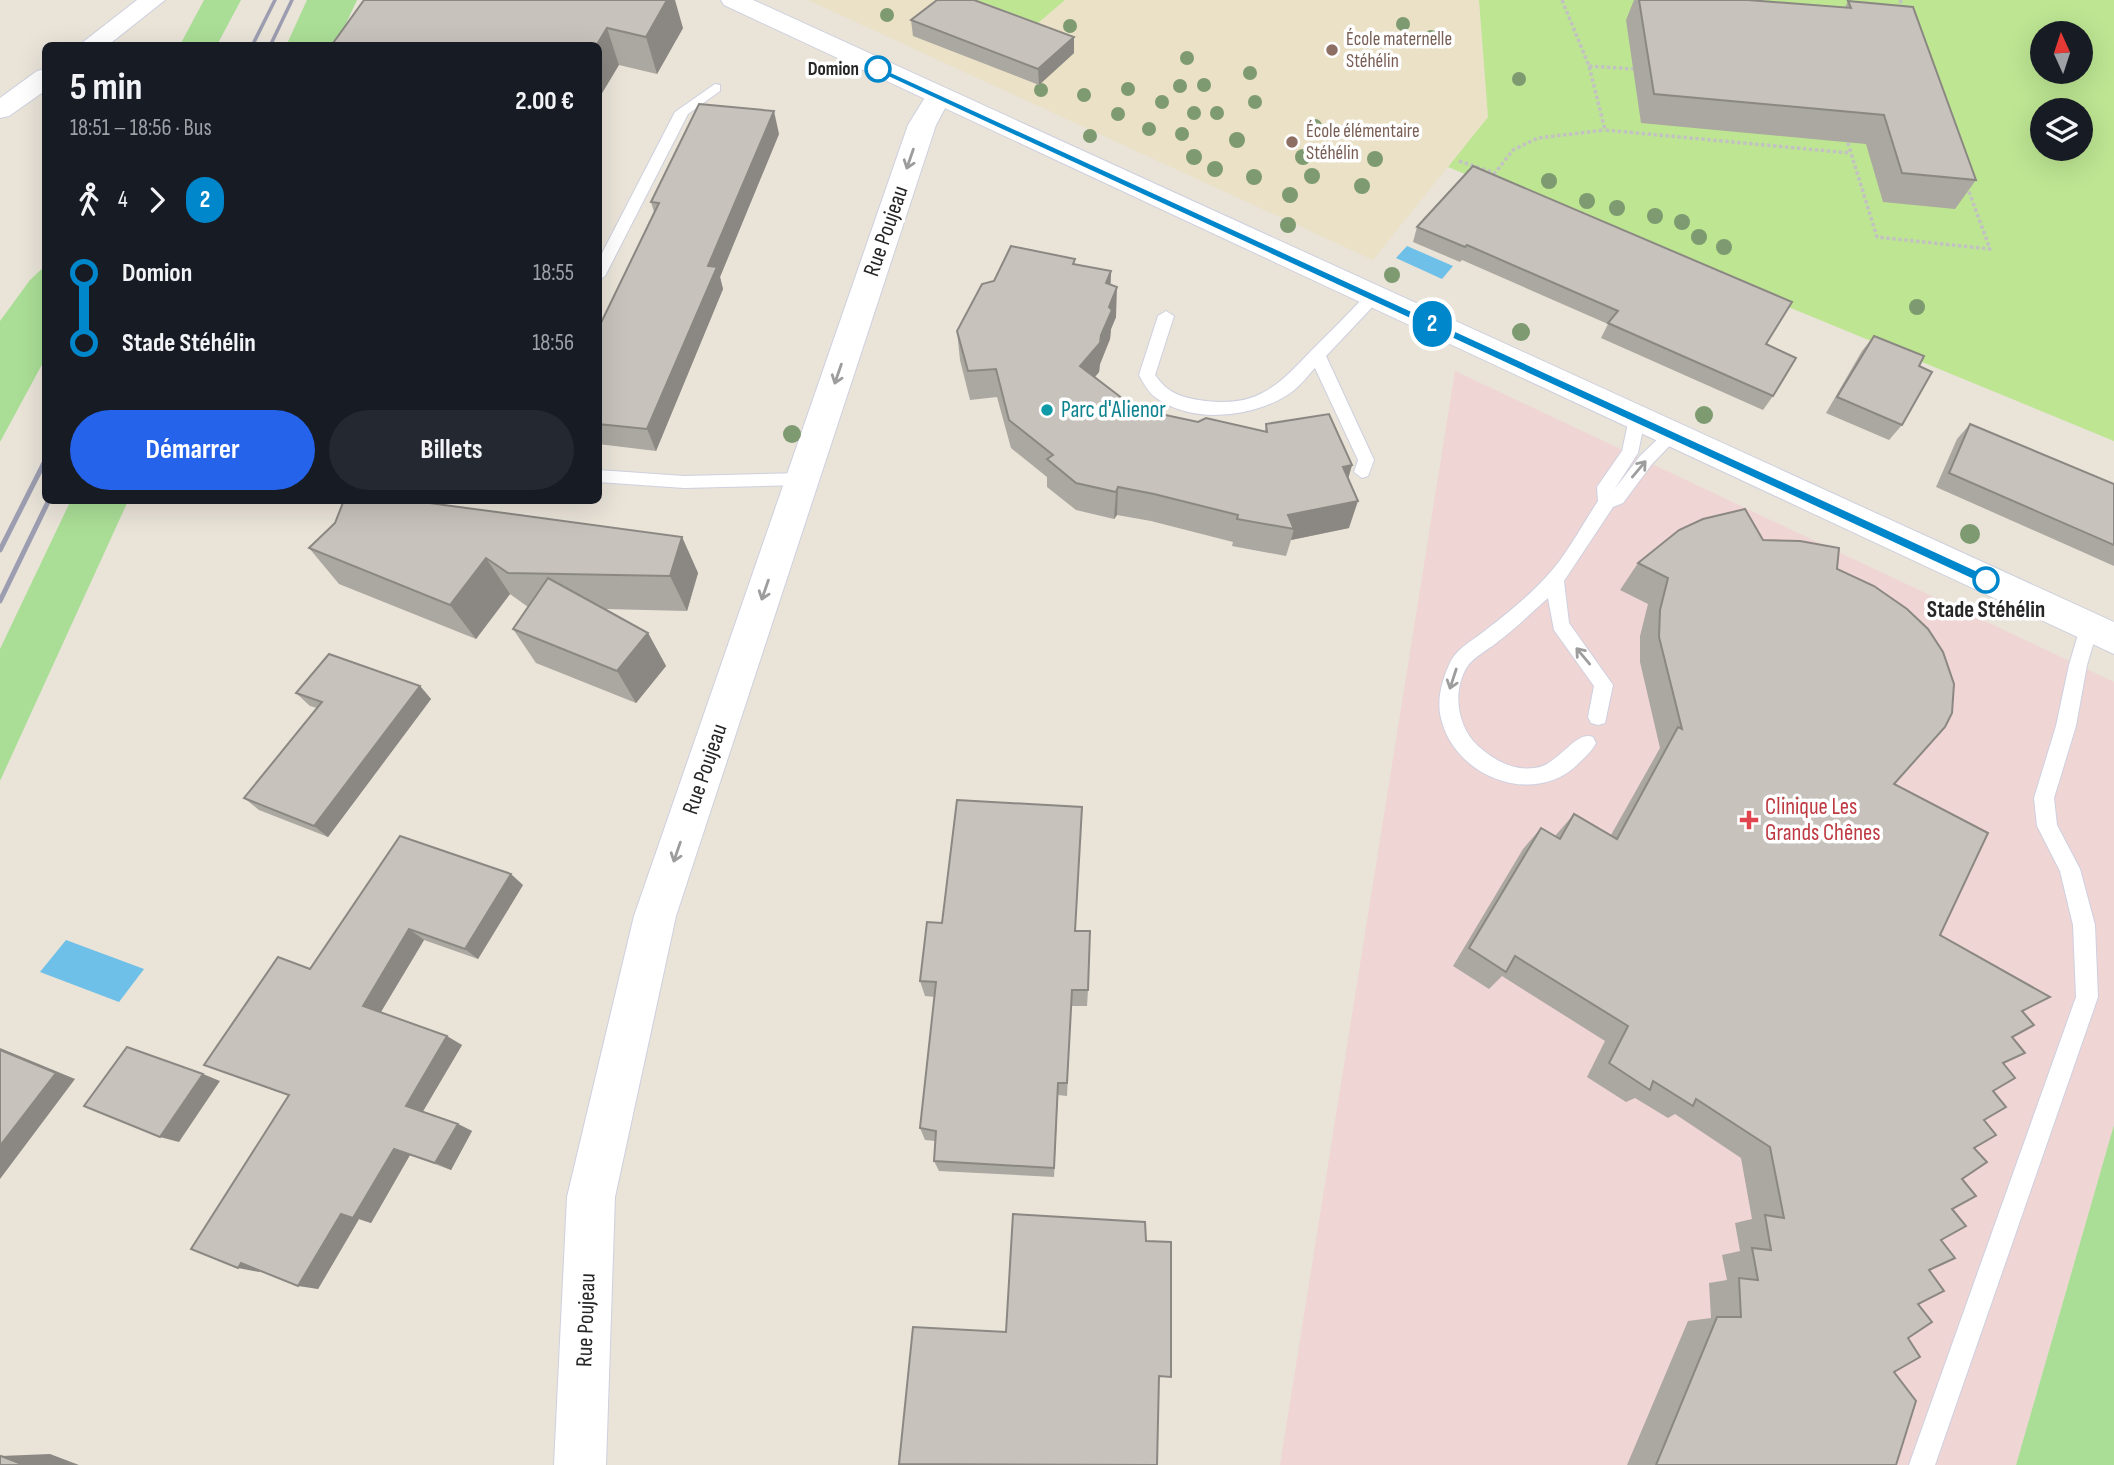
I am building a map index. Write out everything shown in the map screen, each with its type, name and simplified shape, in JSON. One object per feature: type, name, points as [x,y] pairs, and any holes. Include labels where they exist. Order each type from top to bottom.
[{"type":"street","points":[[95,42],[153,0]]},
{"type":"street","points":[[733,0],[2102,634]]},
{"type":"street","points":[[0,110],[42,80]]},
{"type":"street","name":"Rue Poujeau","points":[[580,1465],[591,1197],[655,916],[922,125],[938,97]]},
{"type":"lane","points":[[602,268],[682,112],[715,88]]},
{"type":"lane","points":[[1166,316],[1147,375],[1158,391],[1177,403],[1217,410],[1257,403],[1287,387],[1373,297]]},
{"type":"lane","points":[[1317,355],[1366,460],[1362,472]]},
{"type":"lane","points":[[1607,502],[1605,487],[1630,453],[1637,419]]},
{"type":"lane","points":[[1586,743],[1577,757],[1558,772],[1520,777],[1489,769],[1464,748],[1451,715],[1449,685],[1460,662],[1555,580],[1607,502],[1617,498],[1646,460],[1672,435]]},
{"type":"lane","points":[[602,476],[684,482],[802,479]]},
{"type":"lane","points":[[1555,580],[1560,625],[1604,685],[1598,717]]},
{"type":"lane","points":[[1922,1465],[2087,997],[2084,925],[2070,869],[2048,826],[2044,798],[2066,726],[2078,665],[2102,634]]},
{"type":"path","points":[[1562,0],[1588,66],[1605,130]]},
{"type":"path","points":[[1900,0],[1905,13]]},
{"type":"path","points":[[1588,66],[1633,69]]},
{"type":"path","points":[[1843,127],[1877,237],[1990,249],[1966,183]]},
{"type":"path","points":[[1459,161],[1494,173],[1513,150],[1538,138],[1605,130],[1850,153]]},
{"type":"shaded area","name":"École élémentaire Stéhélin","points":[[808,0],[1479,0],[1488,117],[1373,260]]},
{"type":"shaded area","name":"Clinique Les Grands Chênes","points":[[1455,371],[2114,682],[2114,1125],[2016,1465],[1280,1465]]},
{"type":"green space","points":[[204,0],[241,0],[219,42],[182,42]]},
{"type":"green space","points":[[307,0],[357,0],[337,42],[288,42]]},
{"type":"green space","points":[[976,0],[1065,0],[1038,23]]},
{"type":"green space","points":[[1479,0],[2114,0],[2114,441],[1448,167],[1488,117]]},
{"type":"green space","points":[[42,269],[42,365],[0,442],[0,321],[30,280]]},
{"type":"green space","points":[[69,504],[127,504],[0,781],[0,649]]},
{"type":"green space","points":[[2114,1125],[2114,1465],[2016,1465]]},
{"type":"water","points":[[1407,246],[1453,266],[1442,279],[1396,258]]},
{"type":"water","points":[[66,940],[144,969],[119,1002],[40,972]]},
{"type":"building","points":[[364,0],[667,0],[646,37],[607,28],[598,42],[334,42]]},
{"type":"building","points":[[937,0],[974,0],[1074,37],[1038,69],[911,20]]},
{"type":"building","points":[[1639,0],[1748,0],[1851,8],[1848,1],[1913,7],[1976,180],[1902,173],[1884,115],[1654,94]]},
{"type":"building","points":[[699,104],[774,111],[708,266],[717,267],[647,429],[602,424],[602,321],[659,203],[651,202]]},
{"type":"building","points":[[1473,166],[1792,302],[1766,344],[1796,358],[1773,396],[1608,323],[1618,311],[1467,245],[1465,247],[1417,227]]},
{"type":"building","name":"Parc d'Alienor","points":[[1011,246],[1075,259],[1073,264],[1111,271],[1106,283],[1117,287],[1109,307],[1112,310],[1100,343],[1080,366],[1131,405],[1142,410],[1198,422],[1206,418],[1267,432],[1266,424],[1329,414],[1352,465],[1343,467],[1358,501],[1288,515],[1294,529],[1237,519],[1238,515],[1154,494],[1118,487],[1116,492],[1076,483],[1047,459],[1053,455],[1009,420],[996,369],[968,371],[957,331],[982,284],[994,281]]},
{"type":"building","points":[[1874,336],[1924,356],[1919,366],[1932,372],[1902,425],[1837,397]]},
{"type":"building","points":[[1970,424],[2114,484],[2114,545],[1949,473]]},
{"type":"building","points":[[342,504],[437,504],[682,537],[670,576],[508,573],[486,558],[450,605],[309,548],[335,523]]},
{"type":"building","points":[[1745,509],[1763,540],[1800,541],[1839,548],[1837,569],[1874,586],[1907,609],[1928,629],[1943,652],[1954,684],[1952,713],[1945,727],[1894,784],[1988,833],[1940,935],[2050,997],[2022,1011],[2034,1025],[2012,1037],[2025,1053],[2003,1063],[2015,1078],[1993,1091],[2006,1107],[1984,1120],[1996,1135],[1974,1148],[1987,1162],[1962,1179],[1976,1196],[1952,1209],[1966,1226],[1941,1240],[1955,1258],[1929,1270],[1944,1291],[1918,1304],[1932,1322],[1908,1338],[1920,1357],[1894,1372],[1916,1401],[1896,1465],[1656,1465],[1717,1317],[1741,1317],[1739,1278],[1758,1280],[1752,1248],[1771,1250],[1765,1215],[1784,1218],[1770,1147],[1696,1099],[1693,1106],[1653,1081],[1650,1090],[1609,1063],[1628,1026],[1515,956],[1506,972],[1469,948],[1541,828],[1560,839],[1574,814],[1617,839],[1678,727],[1682,729],[1659,637],[1660,610],[1668,578],[1638,563],[1679,530],[1703,519]]},
{"type":"building","points":[[548,578],[648,633],[617,671],[513,629]]},
{"type":"building","points":[[329,654],[420,686],[314,826],[244,798],[322,702],[296,693]]},
{"type":"building","points":[[957,800],[1082,807],[1075,931],[1090,931],[1088,990],[1072,990],[1067,1083],[1058,1083],[1054,1168],[934,1161],[936,1131],[920,1128],[936,982],[920,981],[927,922],[942,923]]},
{"type":"building","points":[[400,836],[511,874],[465,949],[409,929],[363,1006],[447,1036],[406,1106],[458,1124],[435,1163],[394,1149],[353,1218],[341,1214],[298,1286],[241,1263],[238,1268],[191,1249],[289,1095],[204,1065],[278,957],[310,969]]},
{"type":"building","points":[[127,1047],[203,1074],[160,1137],[84,1106]]},
{"type":"building","points":[[0,1050],[56,1073],[0,1146]]},
{"type":"building","points":[[1013,1214],[1145,1222],[1146,1241],[1171,1242],[1171,1377],[1159,1376],[1157,1465],[899,1464],[913,1327],[1006,1332]]},
{"type":"building","points":[[1,1456],[24,1465],[0,1465]]},
{"type":"railway","points":[[254,42],[275,0]]},
{"type":"railway","points":[[272,42],[292,0]]},
{"type":"railway","points":[[0,550],[42,467]]},
{"type":"railway","points":[[0,601],[47,504]]},
{"type":"bus line","name":"2","points":[[878,69],[1986,580]]},
{"type":"place","name":"École maternelle Stéhélin","points":[[1332,50]]},
{"type":"place","name":"Domion","points":[[878,69]]},
{"type":"place","name":"École élémentaire Stéhélin","points":[[1292,142]]},
{"type":"place","name":"Parc d'Alienor","points":[[1047,410]]},
{"type":"place","name":"Stade Stéhélin","points":[[1986,580]]},
{"type":"place","name":"Clinique Les Grands Chênes","points":[[1749,820]]}]
